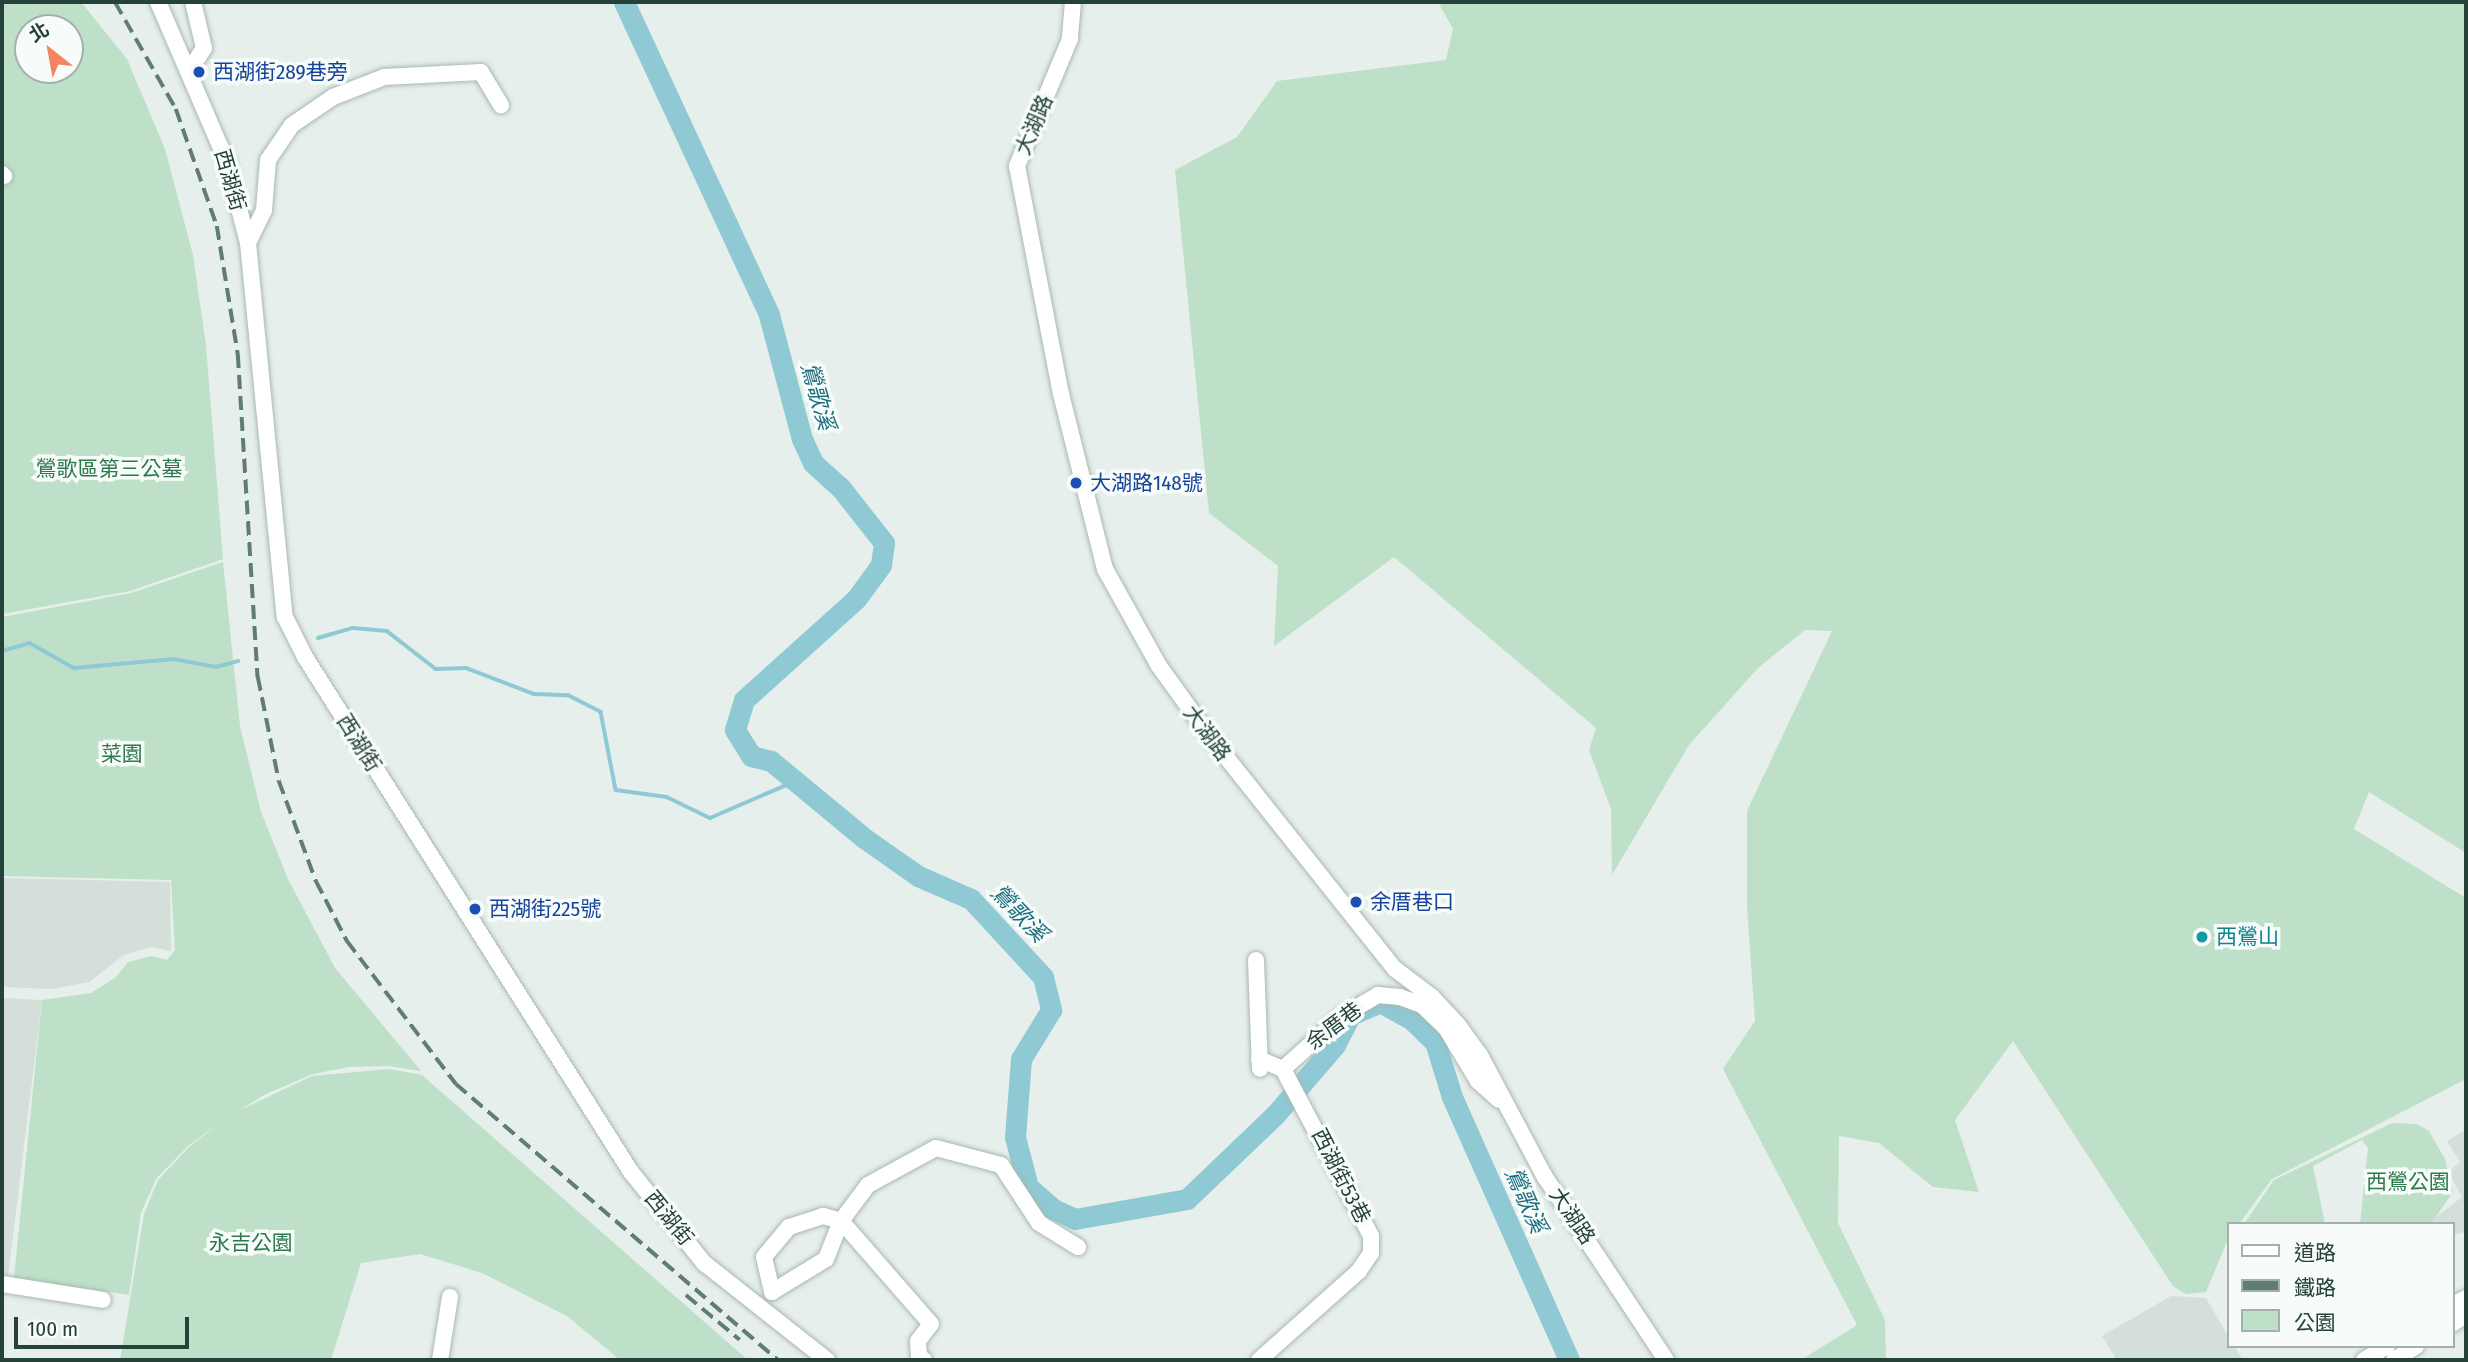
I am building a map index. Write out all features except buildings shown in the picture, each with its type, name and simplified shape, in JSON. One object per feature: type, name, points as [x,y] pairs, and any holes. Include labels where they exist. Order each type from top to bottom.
[{"type":"street","name":"西湖街","points":[[158,2],[190,69],[227,162],[248,243],[285,617],[305,657],[631,1172],[704,1262],[827,1360]]},
{"type":"street","points":[[190,69],[205,48],[193,2]]},
{"type":"street","name":"大湖路","points":[[1073,2],[1070,39],[1017,166],[1061,394],[1105,569],[1159,666],[1211,738],[1395,969],[1432,997],[1458,1025],[1545,1177],[1666,1360]]},
{"type":"street","points":[[248,243],[264,210],[268,160],[292,125],[332,97],[384,77],[481,72],[501,105]]},
{"type":"street","points":[[1256,960],[1259,1064],[1284,1070]]},
{"type":"street","name":"余厝巷","points":[[1284,1070],[1342,1016],[1378,995],[1399,997],[1422,1005],[1446,1028],[1478,1081],[1508,1109]]},
{"type":"street","name":"西湖街53巷","points":[[1259,1360],[1359,1271],[1371,1253],[1371,1236],[1308,1111],[1284,1070]]},
{"type":"street","points":[[924,1360],[919,1356],[918,1342],[931,1324],[841,1221],[823,1216],[789,1227],[764,1257],[772,1292],[826,1259],[841,1221],[869,1185],[936,1148],[1001,1165],[1039,1223],[1078,1247]]},
{"type":"street","points":[[2,1284],[103,1300]]},
{"type":"street","points":[[440,1360],[450,1297]]},
{"type":"street","points":[[2364,1360],[2384,1348]]},
{"type":"street","points":[[2394,1360],[2413,1348]]},
{"type":"shaded area","points":[[2,878],[170,882],[171,951],[151,947],[124,955],[89,982],[52,989],[2,987]]},
{"type":"shaded area","points":[[2,998],[42,1000],[8,1276],[2,1275]]},
{"type":"shaded area","points":[[2466,1129],[2466,1232],[2454,1235],[2454,1222],[2431,1221],[2462,1197],[2448,1172],[2460,1162],[2447,1141]]},
{"type":"shaded area","points":[[2171,1296],[2206,1298],[2226,1333],[2226,1348],[2235,1348],[2243,1360],[2117,1360],[2102,1336]]},
{"type":"green space","name":"鶯歌區第三公墓","points":[[2,2],[81,2],[127,59],[165,149],[193,255],[206,345],[223,559],[130,591],[2,614]]},
{"type":"green space","points":[[1438,2],[2466,2],[2466,853],[2369,792],[2354,829],[2466,898],[2466,1079],[2272,1179],[2240,1222],[2226,1222],[2226,1244],[2206,1292],[2186,1294],[2173,1286],[2013,1041],[1955,1120],[1979,1192],[1933,1187],[1879,1143],[1839,1136],[1838,1223],[1885,1320],[1886,1360],[1801,1360],[1857,1325],[1723,1069],[1755,1021],[1747,907],[1747,811],[1832,631],[1805,630],[1758,668],[1689,745],[1612,875],[1611,809],[1589,750],[1596,728],[1394,557],[1274,646],[1278,566],[1209,513],[1175,170],[1237,137],[1277,81],[1446,60],[1453,29]]},
{"type":"green space","name":"菜園","points":[[223,562],[240,726],[261,812],[288,879],[335,968],[421,1071],[388,1066],[349,1067],[313,1074],[264,1095],[240,1110],[312,1076],[389,1069],[422,1075],[748,1360],[620,1360],[567,1316],[482,1273],[420,1254],[361,1263],[331,1360],[120,1360],[144,1214],[158,1180],[189,1147],[220,1123],[188,1146],[156,1179],[141,1213],[129,1295],[14,1278],[42,1000],[91,993],[115,978],[128,962],[152,956],[167,960],[175,950],[171,880],[2,876],[2,617],[131,593]]},
{"type":"green space","name":"西鶯公園","points":[[2392,1123],[2417,1124],[2429,1131],[2445,1159],[2453,1192],[2432,1222],[2360,1222],[2368,1148],[2362,1140],[2313,1166],[2325,1222],[2245,1222],[2274,1180]]},
{"type":"waterway","name":"鶯歌溪","points":[[624,2],[769,315],[802,439],[813,463],[840,487],[884,543],[881,565],[856,599],[744,700],[735,730],[751,756],[771,761],[864,838],[918,876],[971,899],[1043,977],[1051,1010],[1021,1059],[1015,1137],[1028,1187],[1053,1209],[1075,1219],[1187,1199],[1275,1115],[1335,1045],[1350,1015],[1380,1002],[1411,1019],[1435,1042],[1452,1097],[1569,1360]]},
{"type":"waterway","points":[[318,638],[353,628],[387,631],[436,669],[466,668],[534,694],[568,695],[601,712],[616,790],[667,797],[710,818],[796,781]]},
{"type":"waterway","points":[[2,651],[30,643],[74,668],[174,659],[216,667],[238,661]]},
{"type":"railway","points":[[115,2],[176,109],[217,226],[238,354],[258,677],[279,781],[316,881],[347,941],[456,1084],[778,1360]]},
{"type":"railway","points":[[686,1295],[740,1340]]},
{"type":"place","name":"西湖街289巷旁","points":[[199,72]]},
{"type":"place","name":"大湖路148號","points":[[1076,483]]},
{"type":"place","name":"余厝巷口","points":[[1356,902]]},
{"type":"place","name":"西湖街225號","points":[[475,909]]},
{"type":"place","name":"西鶯山","points":[[2202,937]]},
{"type":"park label","name":"永吉公園","points":[[251,1243]]}]
